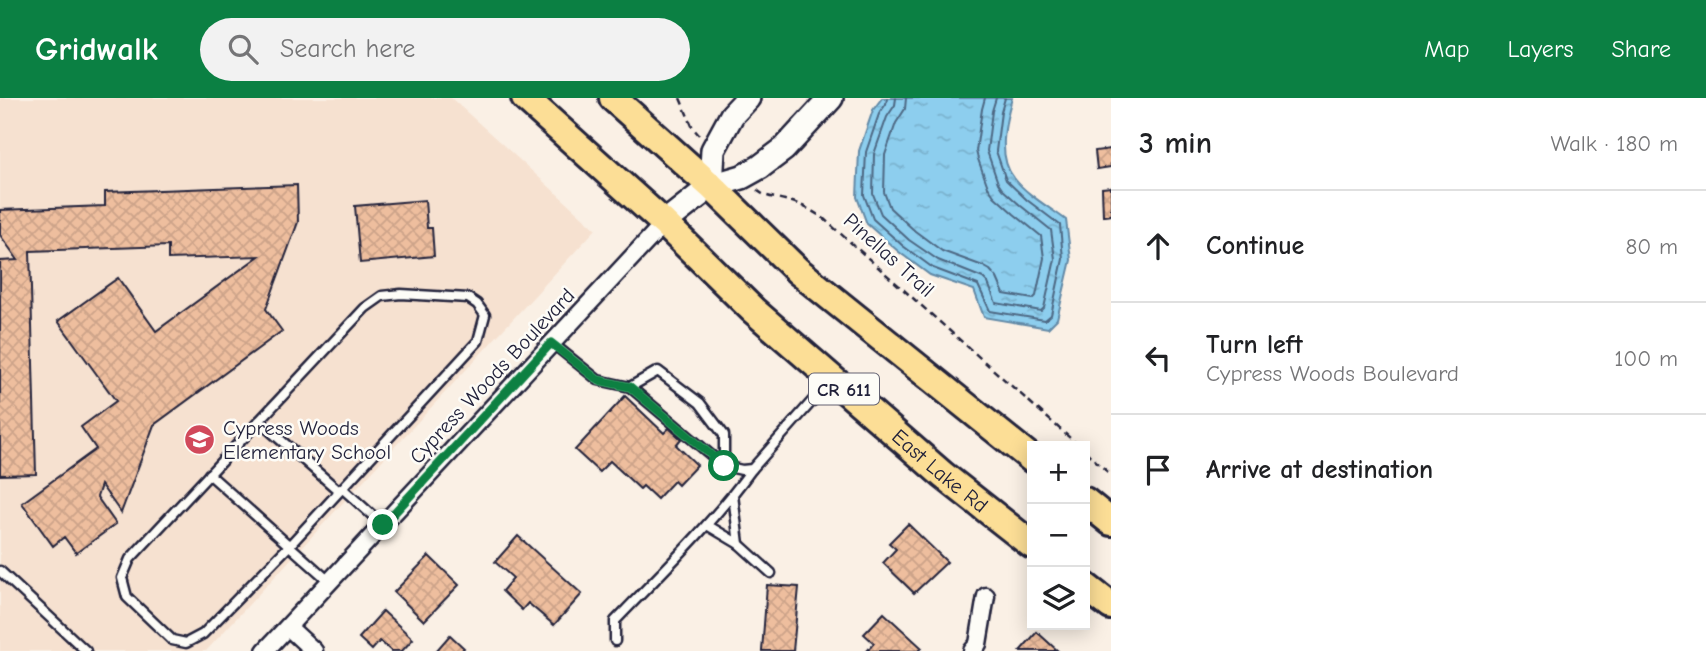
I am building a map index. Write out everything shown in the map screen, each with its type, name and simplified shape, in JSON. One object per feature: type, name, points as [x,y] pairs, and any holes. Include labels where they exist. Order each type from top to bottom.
[{"type":"main road","name":"CR 611","points":[[525,98],[664,223]]},
{"type":"main road","name":"CR 611","points":[[613,98],[711,186],[799,271],[1027,454]]},
{"type":"main road","name":"East Lake Rd","points":[[664,223],[753,310],[943,475],[1027,541]]},
{"type":"main road","points":[[1089,504],[1111,522]]},
{"type":"main road","points":[[1090,590],[1111,606]]},
{"type":"street","points":[[711,186],[713,150],[732,115],[748,98]]},
{"type":"street","points":[[664,223],[711,186],[742,177],[760,167],[784,149],[831,98]]},
{"type":"street","name":"Cypress Woods Boulevard","points":[[265,651],[664,223]]},
{"type":"street","points":[[972,651],[978,644],[986,596]]},
{"type":"street","points":[[288,627],[314,651]]},
{"type":"lane","points":[[401,294],[468,298],[477,303],[485,314],[478,341],[289,546],[203,634],[186,643],[172,640],[127,597],[122,578],[130,559],[259,421],[365,308],[382,296],[401,294]]},
{"type":"lane","points":[[551,343],[598,380],[630,387],[724,466],[752,469]]},
{"type":"lane","points":[[630,387],[658,371],[700,403],[724,435],[724,466]]},
{"type":"lane","points":[[615,641],[615,621],[707,525],[752,469],[832,379]]},
{"type":"lane","points":[[259,421],[383,525]]},
{"type":"lane","points":[[209,474],[330,582]]},
{"type":"lane","points":[[733,495],[739,544]]},
{"type":"lane","points":[[707,525],[739,544],[771,573]]},
{"type":"lane","points":[[0,571],[86,651]]},
{"type":"path","points":[[680,98],[693,128],[713,150]]},
{"type":"path","name":"Pinellas Trail","points":[[742,177],[764,196],[807,207],[823,218],[1073,441]]},
{"type":"path","points":[[1090,456],[1111,475]]},
{"type":"shaded area","name":"Cypress Woods Elementary School","points":[[0,98],[451,98],[596,229],[206,651],[0,651]]},
{"type":"water","points":[[882,98],[1012,98],[1004,139],[1009,170],[1025,190],[1066,220],[1071,260],[1057,319],[1048,328],[984,317],[974,290],[930,275],[867,224],[857,197],[859,151],[873,110]]},
{"type":"building","points":[[1111,149],[1111,167],[1097,169],[1095,151]]},
{"type":"building","points":[[297,185],[298,222],[266,309],[282,331],[154,425],[121,513],[101,485],[97,497],[116,524],[76,553],[64,537],[53,546],[22,503],[96,449],[81,427],[116,401],[58,321],[118,278],[156,331],[259,256],[168,259],[168,246],[30,251],[36,474],[0,475],[0,261],[18,260],[0,235],[0,210],[105,206],[105,192]]},
{"type":"building","points":[[1111,187],[1111,215],[1103,216],[1102,188]]},
{"type":"building","points":[[425,200],[427,228],[432,228],[434,256],[360,263],[355,206]]},
{"type":"building","points":[[625,396],[664,433],[669,428],[681,439],[676,445],[697,465],[678,485],[674,481],[657,499],[643,486],[640,489],[610,461],[599,472],[575,450]]},
{"type":"building","points":[[908,524],[947,562],[914,593],[883,563],[896,549],[889,543]]},
{"type":"building","points":[[518,536],[582,594],[554,625],[528,603],[522,610],[502,591],[513,578],[495,562]]},
{"type":"building","points":[[429,556],[459,585],[424,621],[394,592]]},
{"type":"building","points":[[767,585],[799,587],[793,651],[762,651]]},
{"type":"building","points":[[383,611],[413,639],[402,651],[391,651],[380,641],[372,650],[359,638]]},
{"type":"building","points":[[884,613],[922,648],[919,651],[867,651],[874,643],[864,634]]},
{"type":"building","points":[[1037,632],[1058,651],[1020,651]]},
{"type":"building","points":[[450,635],[464,648],[461,651],[436,651]]},
{"type":"place","name":"Cypress Woods Elementary School","points":[[200,440]]},
{"type":"route","points":[[383,525],[551,343],[598,380],[630,387],[724,466]]}]
